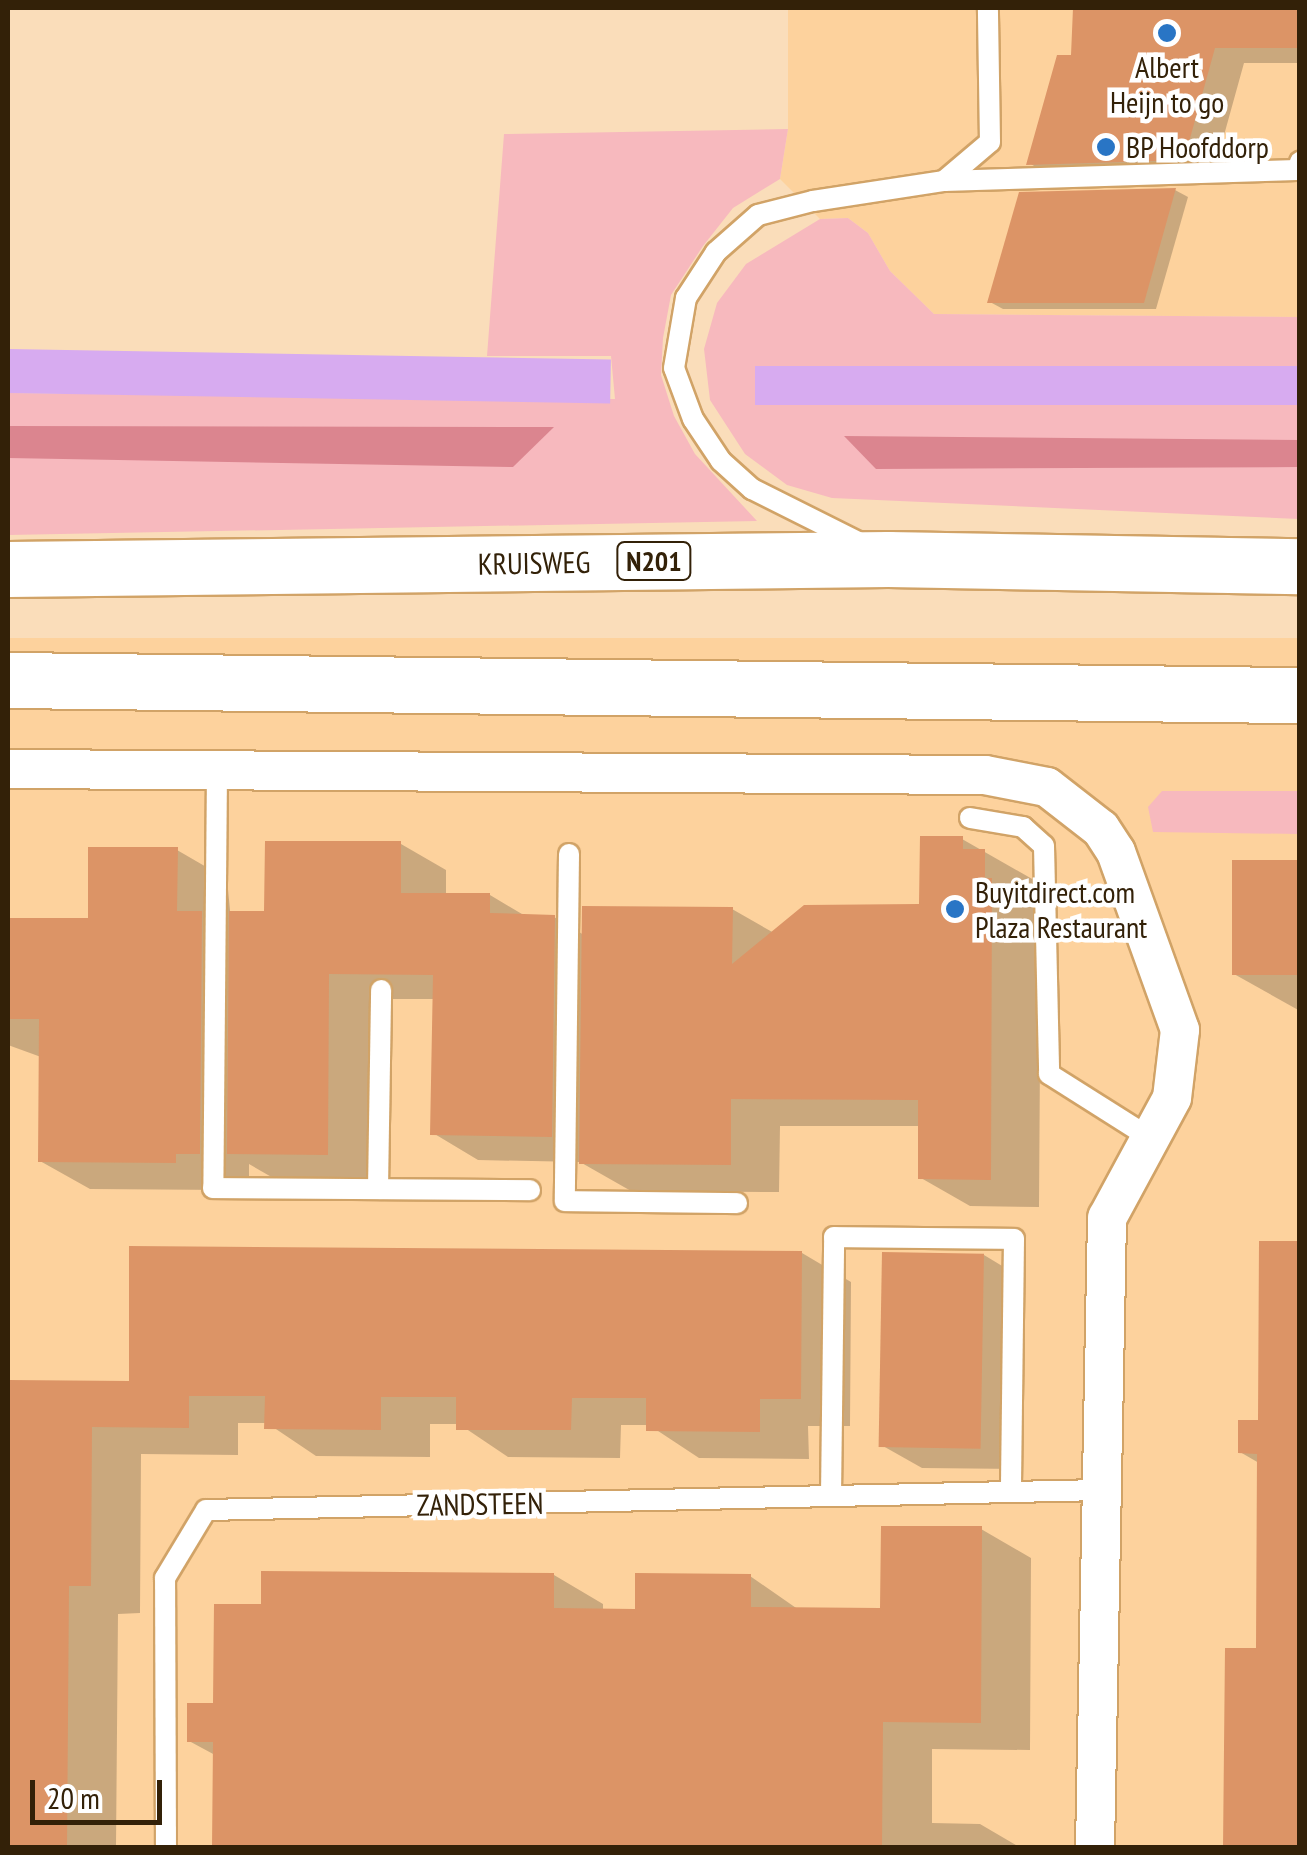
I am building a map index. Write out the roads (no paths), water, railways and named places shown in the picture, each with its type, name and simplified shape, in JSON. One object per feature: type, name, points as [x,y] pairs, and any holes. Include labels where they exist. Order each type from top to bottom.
[{"type":"highway","name":"KRUISWEG","points":[[8,569],[888,559],[1300,566]]},
{"type":"highway","points":[[8,680],[1300,695]]},
{"type":"street","points":[[8,769],[985,775],[1068,797],[1116,852],[1180,1030],[1179,1074],[1152,1139],[1108,1218],[1096,1848]]},
{"type":"lane","points":[[944,181],[990,142],[988,8]]},
{"type":"lane","points":[[888,559],[752,490],[720,461],[692,420],[674,368],[686,298],[716,252],[758,215],[944,181],[1297,170],[1300,162]]},
{"type":"lane","points":[[217,772],[213,1188],[530,1190]]},
{"type":"lane","points":[[970,818],[1023,827],[1044,846],[1050,1074],[1152,1139]]},
{"type":"lane","points":[[569,854],[565,1201],[737,1202]]},
{"type":"lane","points":[[378,1189],[381,990]]},
{"type":"lane","points":[[831,1496],[834,1238],[1014,1238],[1011,1492]]},
{"type":"lane","name":"ZANDSTEEN","points":[[166,1848],[165,1578],[206,1510],[1102,1490]]},
{"type":"place","name":"Albert Heijn to go","points":[[1167,33]]},
{"type":"place","name":"BP Hoofddorp","points":[[1106,147]]},
{"type":"place","name":"Buyitdirect.com Plaza Restaurant","points":[[955,909]]}]
